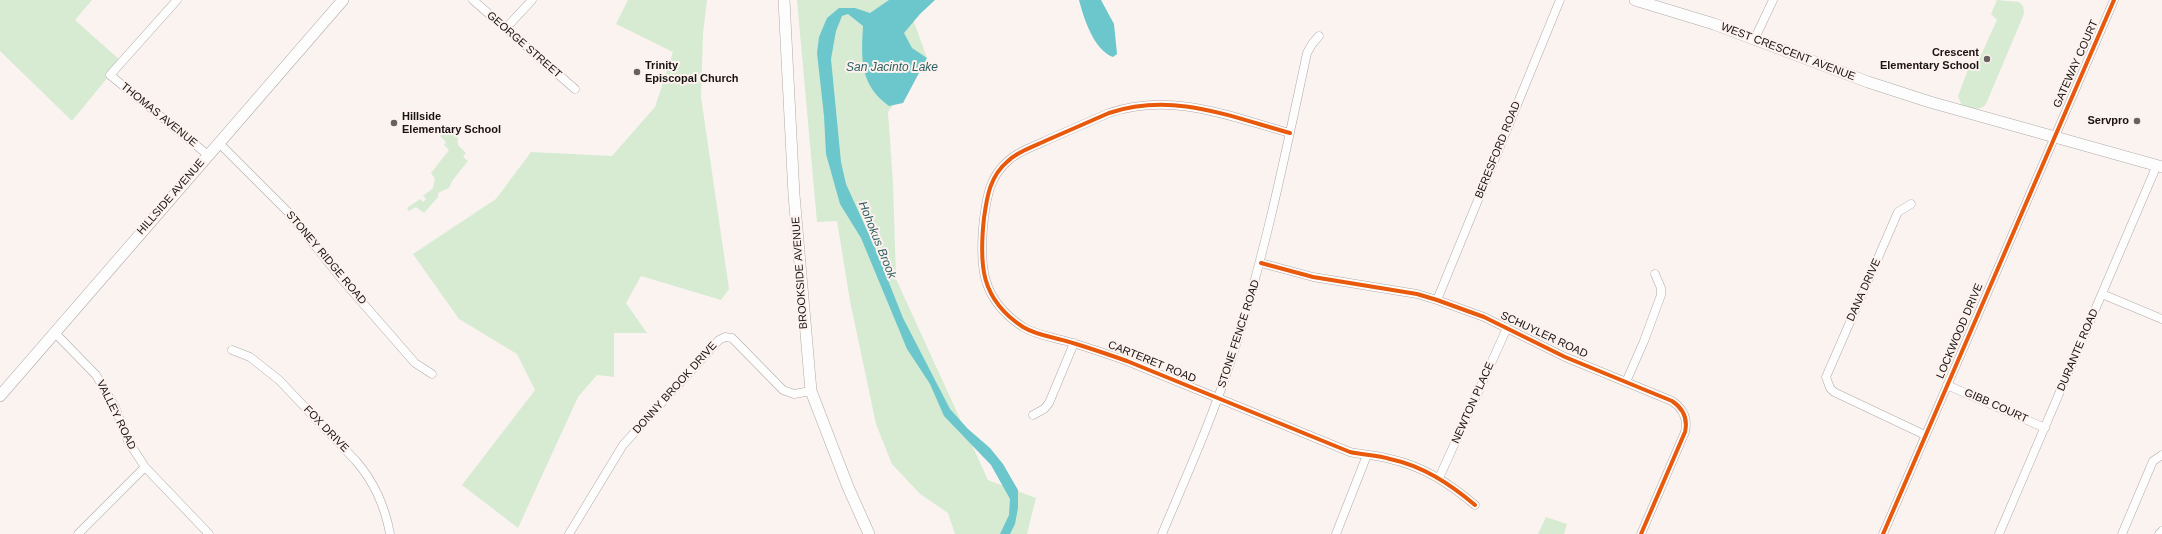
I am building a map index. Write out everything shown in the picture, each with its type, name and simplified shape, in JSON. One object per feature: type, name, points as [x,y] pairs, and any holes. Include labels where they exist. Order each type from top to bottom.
[{"type":"main road","name":"HILLSIDE AVENUE","points":[[0,396],[218,142],[344,0]]},
{"type":"main road","name":"BROOKSIDE AVENUE","points":[[784,0],[794,195],[811,391],[848,487],[869,534]]},
{"type":"main road","name":"WEST CRESCENT AVENUE","points":[[1636,0],[1756,38],[1868,82],[1941,105],[2160,166]]},
{"type":"street","name":"THOMAS AVENUE","points":[[177,0],[110,75],[208,155]]},
{"type":"street","name":"GEORGE STREET","points":[[473,0],[575,89]]},
{"type":"street","points":[[506,28],[532,0]]},
{"type":"street","name":"BERESFORD ROAD","points":[[1437,300],[1560,0]]},
{"type":"street","points":[[1756,38],[1773,0]]},
{"type":"street","name":"GATEWAY COURT","points":[[2054,136],[2114,0]]},
{"type":"street","name":"STONE FENCE ROAD","points":[[1162,534],[1218,399],[1234,354],[1261,263],[1307,53],[1319,36]]},
{"type":"street","name":"CARTERET ROAD","points":[[1290,133],[1191,106],[1173,104],[1141,104],[1109,113],[1018,153],[1001,167],[990,187],[981,248],[981,262],[988,288],[1002,310],[1024,328],[1127,361],[1350,452],[1393,459],[1439,478],[1475,505]]},
{"type":"street","name":"LOCKWOOD DRIVE","points":[[1882,534],[2054,136]]},
{"type":"street","name":"STONEY RIDGE ROAD","points":[[218,142],[288,212],[340,277],[415,363],[432,374]]},
{"type":"street","name":"DURANTE ROAD","points":[[1999,534],[2102,294],[2160,166]]},
{"type":"street","name":"DANA DRIVE","points":[[1911,204],[1898,212],[1828,371],[1827,383],[1834,392],[1925,435]]},
{"type":"street","name":"SCHUYLER ROAD","points":[[1261,263],[1314,277],[1417,294],[1437,300],[1507,328],[1565,357],[1672,401],[1683,411],[1686,418],[1685,432],[1641,534]]},
{"type":"street","points":[[1626,382],[1644,341],[1661,295],[1661,288],[1655,274]]},
{"type":"street","points":[[2102,294],[2162,319]]},
{"type":"street","name":"NEWTON PLACE","points":[[1439,478],[1507,328]]},
{"type":"street","name":"VALLEY ROAD","points":[[54,332],[96,374],[115,407],[128,441],[145,467],[209,534]]},
{"type":"street","name":"DONNY BROOK DRIVE","points":[[568,534],[623,446],[719,340],[725,337],[732,338],[783,390],[794,394],[811,391]]},
{"type":"street","points":[[1033,415],[1044,409],[1049,403],[1074,344]]},
{"type":"street","name":"FOX DRIVE","points":[[232,350],[250,357],[279,380],[356,461],[367,474],[380,497],[390,534]]},
{"type":"street","name":"GIBB COURT","points":[[1947,385],[2045,428]]},
{"type":"street","points":[[1336,534],[1367,455]]},
{"type":"street","points":[[2122,534],[2153,461],[2162,455]]},
{"type":"street","points":[[78,534],[145,467]]},
{"type":"street","points":[[2159,534],[2162,531]]},
{"type":"green space","points":[[0,0],[92,0],[75,20],[121,61],[72,121],[0,51]]},
{"type":"green space","points":[[628,0],[707,0],[703,34],[701,97],[729,289],[721,300],[641,276],[626,303],[647,333],[614,333],[614,377],[597,375],[578,397],[518,528],[462,485],[535,390],[517,354],[459,319],[413,254],[496,199],[531,152],[612,156],[655,107],[673,52],[616,24]]},
{"type":"green space","points":[[797,0],[906,0],[927,58],[888,112],[893,183],[896,279],[988,480],[1036,498],[1027,534],[955,534],[948,513],[920,494],[892,464],[876,424],[850,301],[837,221],[817,222]]},
{"type":"green space","points":[[1997,0],[2019,2],[2023,6],[2024,14],[1986,104],[1978,109],[1962,106],[1958,96],[1969,67],[1971,65],[1976,66],[1997,20],[1991,14]]},
{"type":"green space","points":[[450,125],[457,131],[458,145],[466,153],[463,157],[468,161],[452,181],[449,188],[438,193],[438,197],[424,213],[416,207],[409,211],[407,208],[420,199],[423,202],[426,199],[423,196],[433,188],[435,179],[431,173],[449,150],[444,145],[446,142],[440,136]]},
{"type":"green space","points":[[1546,517],[1567,524],[1564,534],[1538,534]]},
{"type":"water","name":"San Jacinto Lake","points":[[889,0],[935,0],[920,14],[904,33],[912,48],[927,58],[903,103],[889,106],[879,98],[872,89],[864,71],[862,50],[863,26],[848,14],[842,16],[836,31],[831,59],[841,162],[846,184],[876,250],[903,318],[950,409],[968,429],[990,448],[1003,464],[1018,490],[1018,508],[1015,524],[1010,534],[1000,534],[1009,515],[1010,499],[991,465],[944,416],[930,384],[907,349],[861,238],[840,204],[826,154],[824,116],[817,53],[819,37],[827,18],[839,8],[855,8],[870,13]]},
{"type":"water","points":[[1079,0],[1101,0],[1114,24],[1117,54],[1113,57],[1100,48],[1095,41],[1087,25]]},
{"type":"cycle path","points":[[1883,534],[2114,0]]},
{"type":"cycle path","points":[[1290,133],[1200,109],[1156,105],[1133,107],[1109,113],[1021,152],[1008,161],[997,173],[990,187],[986,202],[982,235],[982,250],[983,265],[990,292],[998,305],[1009,316],[1028,330],[1127,361],[1350,452],[1385,458],[1414,466],[1446,483],[1475,505]]},
{"type":"cycle path","points":[[1261,263],[1313,277],[1417,294],[1437,300],[1484,317],[1565,357],[1672,401],[1680,407],[1684,415],[1686,423],[1685,432],[1641,534]]},
{"type":"place","name":"Crescent Elementary School","points":[[1987,59]]},
{"type":"place","name":"Trinity Episcopal Church","points":[[637,72]]},
{"type":"place","name":"Servpro","points":[[2137,121]]},
{"type":"place","name":"Hillside Elementary School","points":[[394,123]]},
{"type":"water label","name":"Hohokus Brook","points":[[877,240]]}]
